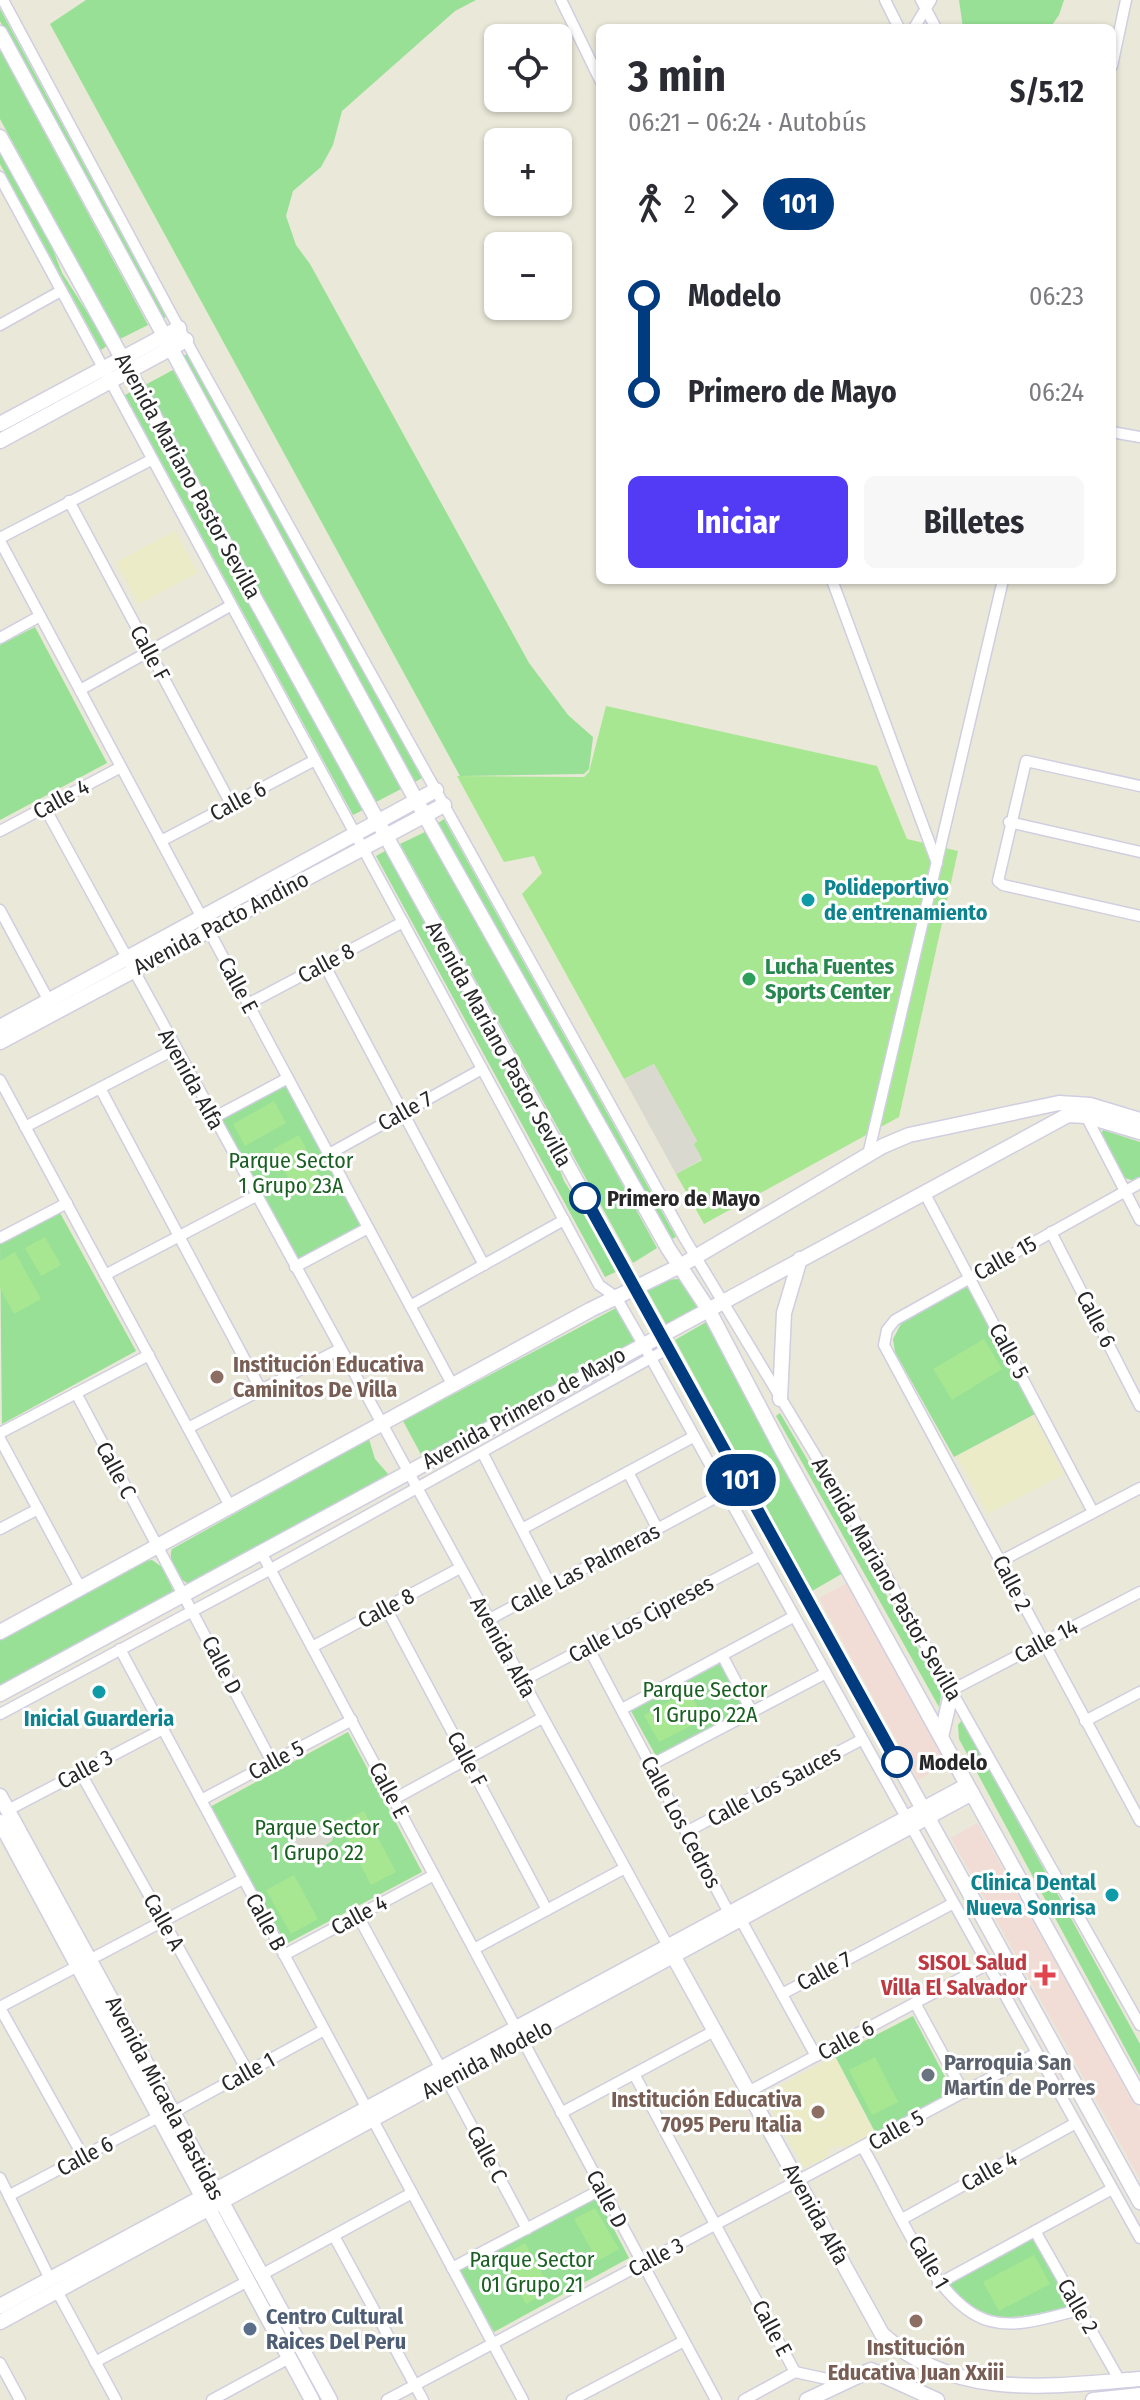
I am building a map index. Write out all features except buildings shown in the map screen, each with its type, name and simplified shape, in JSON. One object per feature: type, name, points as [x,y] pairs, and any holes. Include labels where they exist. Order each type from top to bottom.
[{"type":"main road","name":"Avenida Mariano Pastor Sevilla","points":[[0,33],[425,815],[680,1266],[708,1309],[782,1450],[1140,2097]]},
{"type":"main road","name":"Avenida Mariano Pastor Sevilla","points":[[0,137],[1140,2202]]},
{"type":"main road","points":[[0,441],[105,376],[182,334]]},
{"type":"main road","points":[[0,424],[105,376]]},
{"type":"main road","name":"Avenida Pacto Andino","points":[[0,1027],[51,1006],[205,923],[436,790]]},
{"type":"main road","name":"Avenida Pacto Andino","points":[[205,923],[444,805]]},
{"type":"main road","name":"Avenida Pacto Andino","points":[[0,1042],[51,1006]]},
{"type":"main road","points":[[0,1632],[616,1297],[680,1266],[868,1155],[930,1129],[1059,1103],[1090,1105],[1140,1120]]},
{"type":"main road","name":"Avenida Primero de Mayo","points":[[0,1694],[1068,1115],[1086,1116]]},
{"type":"main road","points":[[1086,1116],[1140,1132]]},
{"type":"main road","points":[[780,1399],[784,1313],[800,1259]]},
{"type":"main road","points":[[941,1737],[952,1690]]},
{"type":"main road","name":"Avenida Modelo","points":[[0,2322],[54,2285],[970,1789]]},
{"type":"main road","name":"Avenida Micaela Bastidas","points":[[0,1796],[4,1816],[254,2278],[330,2400]]},
{"type":"main road","name":"Avenida Alfa","points":[[671,1952],[882,2334],[909,2362],[946,2380],[976,2389],[1004,2391],[1140,2379]]},
{"type":"main road","name":"Avenida Micaela Bastidas","points":[[254,2278],[289,2358],[312,2400]]},
{"type":"main road","name":"Avenida Modelo","points":[[0,2306],[54,2285]]},
{"type":"main road","points":[[809,2399],[860,2372],[879,2371],[937,2400]]},
{"type":"main road","points":[[1093,2400],[1140,2395]]},
{"type":"street","name":"Avenida Mariano Pastor Sevilla","points":[[3,0],[182,334],[696,1257],[952,1690],[1140,2025]]},
{"type":"street","points":[[561,0],[596,72]]},
{"type":"street","points":[[885,0],[897,24]]},
{"type":"street","points":[[1116,47],[1126,0]]},
{"type":"street","points":[[916,24],[926,3]]},
{"type":"street","points":[[926,3],[934,24]]},
{"type":"street","name":"Avenida Mariano Pastor Sevilla","points":[[0,177],[59,292],[599,1285],[616,1297],[643,1344],[1140,2238]]},
{"type":"street","points":[[0,325],[59,292]]},
{"type":"street","points":[[1116,433],[1140,437]]},
{"type":"street","points":[[0,540],[151,460]]},
{"type":"street","name":"Calle F","points":[[69,501],[231,804]]},
{"type":"street","name":"Calle E","points":[[0,540],[453,1386]]},
{"type":"street","points":[[833,584],[937,864]]},
{"type":"street","points":[[868,1155],[1002,584]]},
{"type":"street","points":[[80,690],[230,606]]},
{"type":"street","points":[[0,638],[40,616]]},
{"type":"street","name":"Calle 6","points":[[161,841],[315,760]]},
{"type":"street","points":[[1140,786],[1026,761],[998,875],[998,881],[1003,885],[1140,916]]},
{"type":"street","name":"Calle 4","points":[[0,831],[121,767]]},
{"type":"street","points":[[45,808],[129,964]]},
{"type":"street","points":[[1009,822],[1140,852]]},
{"type":"street","points":[[0,910],[4,926],[51,1006]]},
{"type":"street","name":"Calle 8","points":[[248,1004],[403,922]]},
{"type":"street","name":"Avenida Alfa","points":[[129,964],[671,1952]]},
{"type":"street","points":[[324,964],[484,1265]]},
{"type":"street","points":[[25,1127],[175,1049]]},
{"type":"street","name":"Calle 7","points":[[329,1154],[482,1069]]},
{"type":"street","points":[[213,1118],[288,1078]]},
{"type":"street","points":[[0,1080],[231,1508]]},
{"type":"street","points":[[100,1088],[261,1390]]},
{"type":"street","points":[[1086,1116],[1140,1220]]},
{"type":"street","name":"Calle 15","points":[[884,1345],[887,1330],[895,1320],[1140,1183]]},
{"type":"street","name":"Calle 5","points":[[924,1192],[1093,1512]]},
{"type":"street","points":[[105,1275],[256,1196]]},
{"type":"street","points":[[0,1238],[67,1203]]},
{"type":"street","points":[[410,1306],[564,1220]]},
{"type":"street","points":[[295,1267],[368,1228]]},
{"type":"street","name":"Calle 6","points":[[1051,1232],[1140,1406]]},
{"type":"street","name":"Calle 2","points":[[884,1345],[1140,1821]]},
{"type":"street","name":"Avenida Primero de Mayo","points":[[0,1714],[271,1569],[669,1348]]},
{"type":"street","points":[[188,1428],[340,1349]]},
{"type":"street","points":[[81,1589],[0,1436],[149,1355]]},
{"type":"street","name":"Calle C","points":[[76,1393],[184,1594]]},
{"type":"street","points":[[522,1529],[693,1437]]},
{"type":"street","points":[[482,1452],[551,1586]]},
{"type":"street","points":[[628,1472],[657,1528]]},
{"type":"street","points":[[1001,1561],[1140,1488]]},
{"type":"street","name":"Calle Las Palmeras","points":[[488,1620],[724,1493]]},
{"type":"street","points":[[0,1529],[38,1509]]},
{"type":"street","name":"Calle E","points":[[261,1552],[519,2034]]},
{"type":"street","name":"Calle Los Cipreses","points":[[522,1681],[759,1556]]},
{"type":"street","name":"Calle 8","points":[[312,1647],[460,1568]]},
{"type":"street","name":"Calle 14","points":[[952,1690],[1140,1592]]},
{"type":"street","name":"Calle D","points":[[184,1594],[272,1762]]},
{"type":"street","name":"Calle F","points":[[386,1608],[547,1910]]},
{"type":"street","points":[[622,1709],[793,1617]]},
{"type":"street","name":"Calle Los Cedros","points":[[588,1647],[735,1917]]},
{"type":"street","name":"Calle B","points":[[120,1649],[523,2400]]},
{"type":"street","points":[[722,1655],[752,1712]]},
{"type":"street","points":[[651,1765],[824,1674]]},
{"type":"street","points":[[1085,1721],[1140,1692]]},
{"type":"street","points":[[394,1799],[542,1718]]},
{"type":"street","name":"Calle 5","points":[[201,1800],[352,1720]]},
{"type":"street","name":"Calle 3","points":[[4,1816],[163,1729]]},
{"type":"street","name":"Calle Los Sauces","points":[[686,1832],[861,1740]]},
{"type":"street","name":"Calle A","points":[[80,1772],[248,2072]]},
{"type":"street","points":[[474,1949],[625,1868]]},
{"type":"street","name":"Calle 4","points":[[284,1955],[434,1875]]},
{"type":"street","points":[[84,2158],[0,2007],[243,1879]]},
{"type":"street","name":"Calle 7","points":[[782,1994],[952,1904]]},
{"type":"street","name":"Calle C","points":[[358,1916],[527,2229]]},
{"type":"street","points":[[735,1917],[816,2056]]},
{"type":"street","name":"Calle 6","points":[[748,2092],[986,1965]]},
{"type":"street","points":[[1127,2001],[1140,1994]]},
{"type":"street","points":[[915,2003],[964,2093]]},
{"type":"street","name":"Calle 1","points":[[166,2115],[324,2030]]},
{"type":"street","points":[[561,2113],[714,2031]]},
{"type":"street","name":"Calle D","points":[[519,2034],[716,2400]]},
{"type":"street","name":"Calle 5","points":[[798,2183],[1035,2054]]},
{"type":"street","name":"Calle E","points":[[634,2074],[795,2372]]},
{"type":"street","name":"Calle 6","points":[[10,2195],[166,2115]]},
{"type":"street","name":"Calle 4","points":[[904,2218],[1074,2124]]},
{"type":"street","name":"Calle 1","points":[[863,2148],[938,2284],[967,2312],[990,2321],[1023,2323],[1080,2310]]},
{"type":"street","points":[[0,2178],[116,2400]]},
{"type":"street","name":"Calle 3","points":[[387,2400],[798,2183]]},
{"type":"street","points":[[452,2268],[602,2189]]},
{"type":"street","points":[[938,2284],[1112,2189]]},
{"type":"street","points":[[95,2362],[412,2193]]},
{"type":"street","name":"Calle 2","points":[[1035,2231],[1120,2381]]},
{"type":"street","points":[[334,2236],[423,2400]]},
{"type":"street","points":[[572,2400],[684,2341]]},
{"type":"street","points":[[212,2400],[289,2358]]},
{"type":"street","points":[[0,2363],[20,2400]]},
{"type":"street","points":[[744,2400],[795,2372],[841,2382]]},
{"type":"shaded area","points":[[175,531],[198,573],[139,604],[116,562]]},
{"type":"shaded area","points":[[654,1064],[697,1141],[694,1144],[702,1159],[676,1174],[624,1079]]},
{"type":"shaded area","points":[[1034,1416],[1064,1474],[988,1514],[957,1456]]},
{"type":"shaded area","points":[[849,1582],[948,1763],[918,1780],[819,1598]]},
{"type":"shaded area","name":"SISOL Salud Villa El Salvador","points":[[977,1823],[1140,2111],[1140,2179],[951,1838]]},
{"type":"shaded area","points":[[328,1824],[336,1831],[332,1841],[312,1854],[293,1855],[290,1848],[300,1833]]},
{"type":"shaded area","name":"Institución Educativa 7095 Peru Italia","points":[[831,2058],[838,2061],[874,2133],[844,2148],[837,2145],[830,2149],[828,2157],[804,2168],[766,2098],[768,2093]]},
{"type":"green space","points":[[86,0],[476,0],[455,11],[342,111],[333,145],[321,167],[293,191],[286,216],[296,245],[310,264],[529,663],[568,715],[593,737],[589,769],[584,774],[460,776],[50,24]]},
{"type":"green space","points":[[959,0],[1064,0],[1053,24],[962,24]]},
{"type":"green space","points":[[0,9],[166,317],[160,320],[0,21]]},
{"type":"green space","points":[[0,50],[148,325],[120,339],[0,119]]},
{"type":"green space","points":[[0,146],[46,232],[62,273],[108,345],[101,350],[0,164]]},
{"type":"green space","points":[[187,354],[422,778],[415,782],[180,358]]},
{"type":"green space","points":[[173,370],[403,788],[376,802],[145,385]]},
{"type":"green space","points":[[133,391],[363,810],[353,815],[125,395]]},
{"type":"green space","points":[[35,627],[107,763],[0,820],[0,645]]},
{"type":"green space","name":"Lucha Fuentes Sports Center","points":[[606,706],[877,766],[907,839],[958,851],[899,1117],[704,1224],[676,1174],[702,1160],[693,1144],[697,1141],[654,1064],[624,1079],[522,894],[542,873],[534,856],[504,862],[457,776],[584,777],[589,772]]},
{"type":"green space","points":[[444,819],[676,1237],[670,1240],[438,823]]},
{"type":"green space","points":[[429,830],[657,1248],[633,1263],[400,844]]},
{"type":"green space","points":[[387,850],[547,1137],[564,1181],[620,1270],[605,1277],[376,856]]},
{"type":"green space","name":"Parque Sector 1 Grupo 23A","points":[[285,1085],[362,1226],[296,1261],[219,1120]]},
{"type":"green space","points":[[274,1101],[286,1123],[245,1146],[233,1124]]},
{"type":"green space","points":[[1103,1130],[1140,1142],[1140,1178],[1134,1181],[1125,1178],[1101,1134]]},
{"type":"green space","points":[[299,1135],[323,1182],[297,1195],[273,1149]]},
{"type":"green space","points":[[59,1211],[136,1351],[2,1424],[0,1244]]},
{"type":"green space","points":[[45,1237],[61,1265],[41,1276],[25,1248]]},
{"type":"green space","points":[[15,1252],[41,1299],[14,1314],[0,1288],[0,1261]]},
{"type":"green space","points":[[679,1279],[699,1309],[666,1324],[647,1290],[663,1280]]},
{"type":"green space","points":[[967,1286],[1035,1414],[954,1457],[895,1352],[893,1339],[902,1322]]},
{"type":"green space","points":[[620,1308],[637,1341],[423,1458],[403,1421]]},
{"type":"green space","points":[[708,1321],[845,1572],[812,1591],[675,1340]]},
{"type":"green space","points":[[984,1339],[1002,1369],[952,1400],[933,1369]]},
{"type":"green space","points":[[780,1413],[942,1690],[939,1707],[776,1416]]},
{"type":"green space","points":[[369,1439],[375,1459],[389,1475],[190,1584],[178,1575],[172,1564],[172,1549]]},
{"type":"green space","points":[[152,1560],[162,1567],[173,1590],[171,1595],[0,1686],[0,1639],[144,1561]]},
{"type":"green space","name":"Parque Sector 1 Grupo 22A","points":[[721,1663],[747,1709],[656,1756],[631,1711]]},
{"type":"green space","points":[[689,1691],[704,1719],[659,1742],[644,1715]]},
{"type":"green space","points":[[962,1720],[1140,2044],[1140,2076],[959,1739],[958,1725]]},
{"type":"green space","name":"Parque Sector 1 Grupo 22","points":[[348,1732],[422,1872],[286,1944],[210,1807]]},
{"type":"green space","points":[[364,1811],[396,1872],[371,1885],[339,1823]]},
{"type":"green space","points":[[294,1875],[318,1919],[291,1934],[266,1890]]},
{"type":"green space","points":[[913,2016],[954,2094],[876,2134],[835,2056]]},
{"type":"green space","points":[[875,2057],[898,2102],[872,2115],[849,2070]]},
{"type":"green space","name":"Parque Sector 01 Grupo 21","points":[[597,2197],[629,2258],[494,2332],[459,2271]]},
{"type":"green space","points":[[595,2208],[619,2249],[598,2261],[574,2219]]},
{"type":"green space","points":[[1035,2237],[1072,2306],[1019,2316],[991,2315],[962,2299],[946,2285]]},
{"type":"green space","points":[[525,2243],[551,2290],[526,2304],[500,2257]]},
{"type":"green space","points":[[1034,2255],[1050,2284],[999,2311],[983,2282]]},
{"type":"bus line","name":"101","points":[[585,1198],[897,1762]]},
{"type":"place","name":"Polideportivo de entrenamiento","points":[[808,900]]},
{"type":"place","name":"Lucha Fuentes Sports Center","points":[[749,979]]},
{"type":"place","name":"Primero de Mayo","points":[[585,1198]]},
{"type":"place","name":"Institución Educativa Caminitos De Villa","points":[[217,1377]]},
{"type":"place","name":"Inicial Guarderia","points":[[99,1692]]},
{"type":"place","name":"Modelo","points":[[897,1762]]},
{"type":"place","name":"Clinica Dental Nueva Sonrisa","points":[[1112,1895]]},
{"type":"place","name":"SISOL Salud Villa El Salvador","points":[[1045,1975]]},
{"type":"place","name":"Parroquia San Martín de Porres","points":[[928,2075]]},
{"type":"place","name":"Institución Educativa 7095 Peru Italia","points":[[818,2112]]},
{"type":"place","name":"Institución Educativa Juan Xxiii","points":[[916,2321]]},
{"type":"place","name":"Centro Cultural Raices Del Peru","points":[[250,2329]]}]
